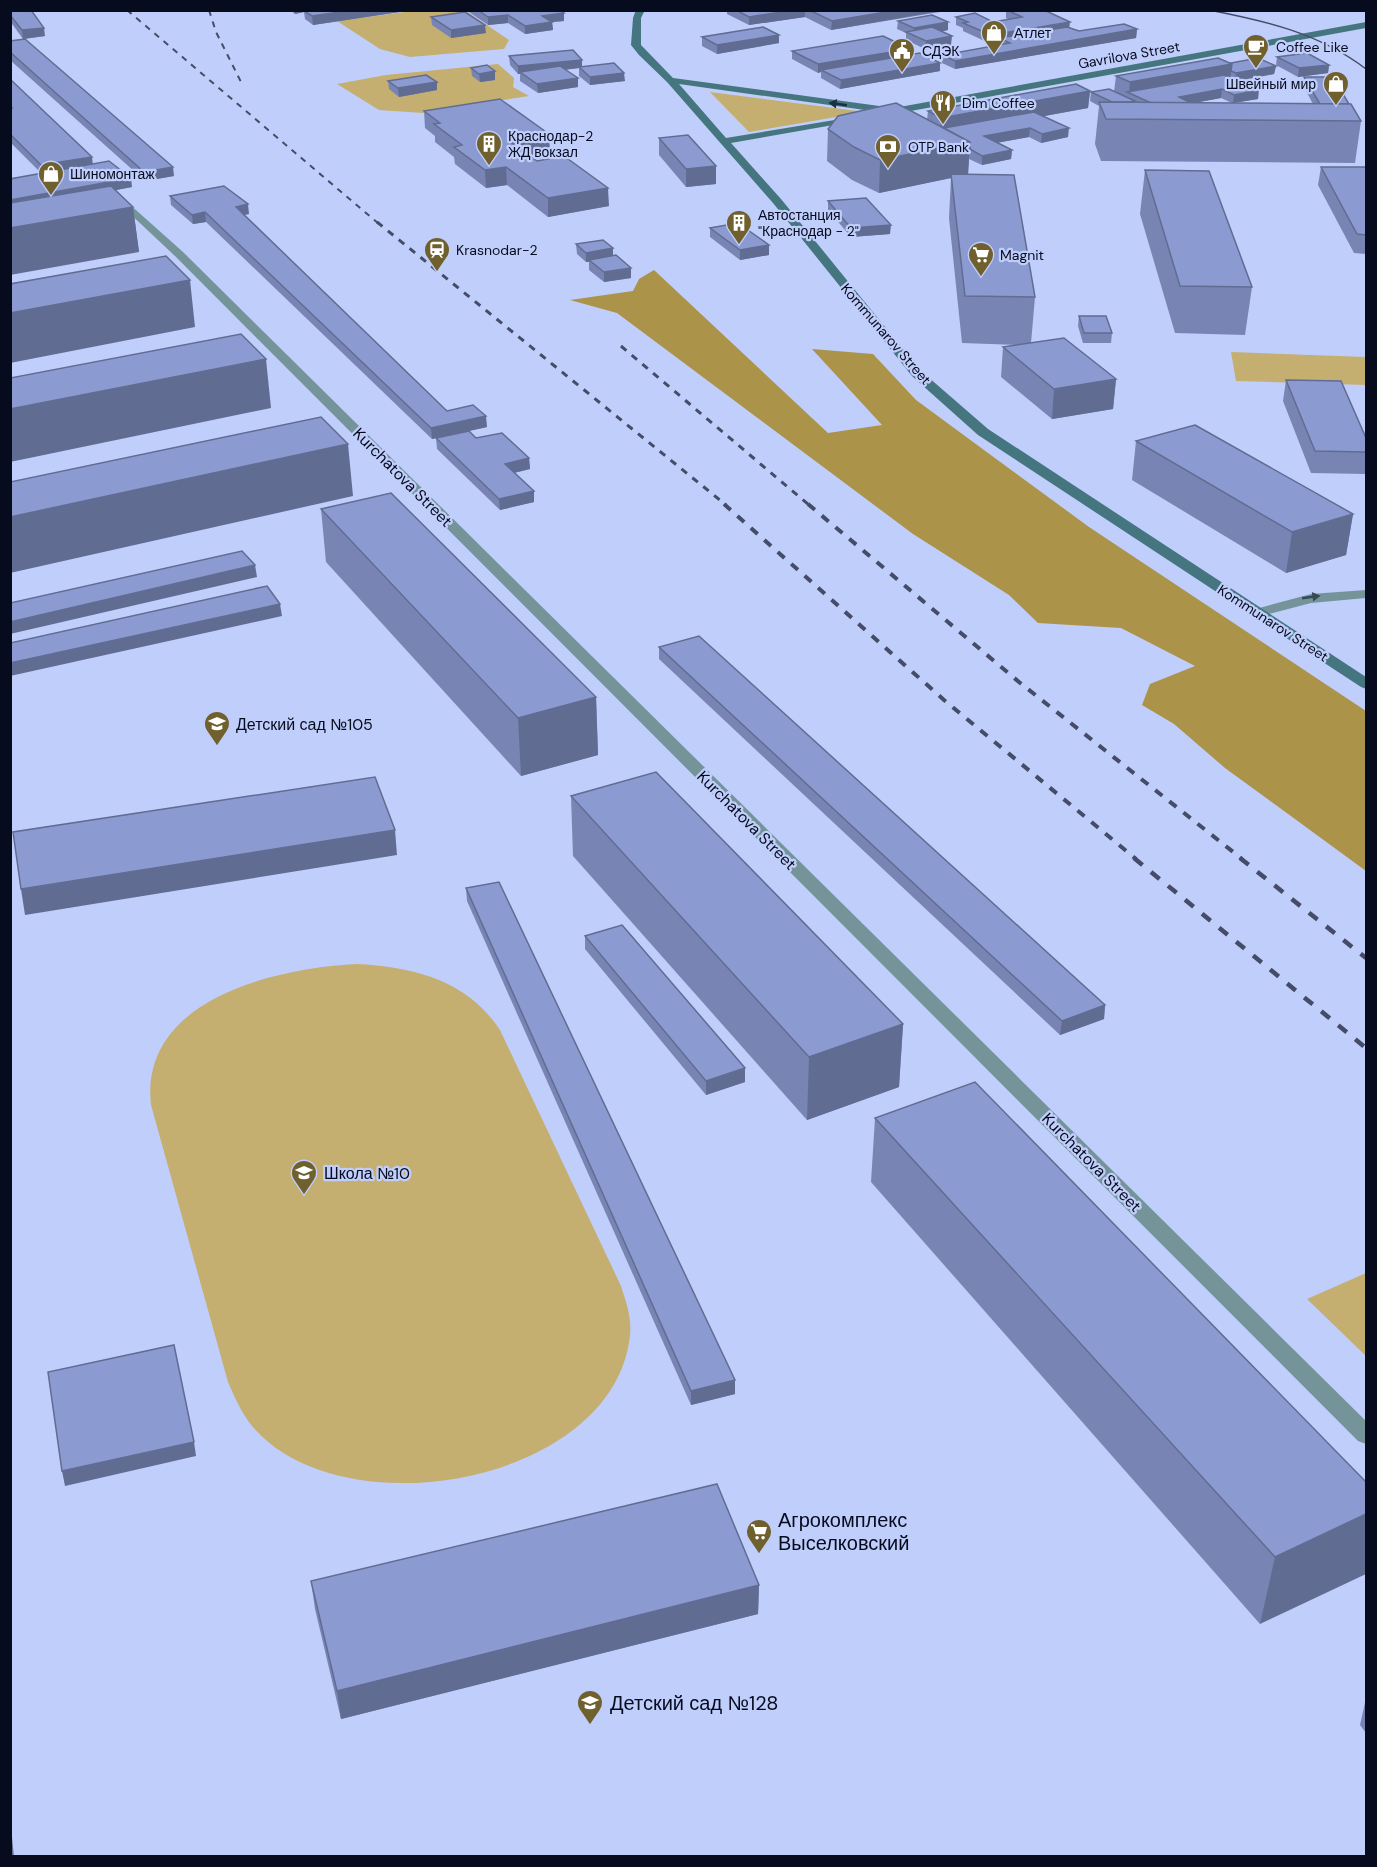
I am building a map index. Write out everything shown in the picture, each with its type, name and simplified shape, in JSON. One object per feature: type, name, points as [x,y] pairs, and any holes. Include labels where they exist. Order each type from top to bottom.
[{"type":"main road","name":"Kommunarov Street","points":[[641,10],[637,18],[636,45],[725,141],[916,373],[983,432],[1366,684]]},
{"type":"main road","name":"Gavrilova Street","points":[[725,141],[1366,25]]},
{"type":"main road","name":"Gavrilova Street","points":[[670,80],[896,111]]},
{"type":"street","name":"Kurchatova Street","points":[[104,209],[127,205],[1366,1435]]},
{"type":"street","points":[[1257,613],[1294,599],[1338,594],[1366,594]]},
{"type":"shaded area","points":[[412,11],[466,11],[509,40],[504,49],[410,57],[380,49],[337,21]]},
{"type":"shaded area","points":[[498,64],[514,78],[513,87],[529,96],[423,113],[379,110],[337,84],[386,75]]},
{"type":"shaded area","points":[[710,92],[865,112],[749,132]]},
{"type":"shaded area","points":[[654,270],[828,433],[882,425],[812,349],[873,354],[916,400],[1089,527],[1366,711],[1366,871],[1225,768],[1174,724],[1142,705],[1150,684],[1195,666],[1121,628],[1038,623],[1009,595],[913,534],[617,313],[570,300],[633,291],[639,279]]},
{"type":"shaded area","points":[[1231,352],[1366,357],[1366,385],[1236,381]]},
{"type":"shaded area","points":[[357,964],[399,969],[438,979],[472,999],[487,1013],[500,1030],[621,1286],[628,1310],[630,1335],[613,1386],[577,1427],[527,1457],[468,1476],[406,1483],[346,1477],[293,1459],[252,1426],[241,1410],[228,1382],[151,1105],[153,1069],[167,1039],[190,1015],[219,996],[253,982],[289,973]]},
{"type":"shaded area","points":[[1366,1273],[1366,1356],[1307,1299]]},
{"type":"building","points":[[10,10],[31,10],[44,28],[22,30],[10,15]]},
{"type":"building","points":[[307,10],[354,10],[312,16],[304,11]]},
{"type":"building","points":[[478,10],[560,10],[564,13],[542,16],[552,22],[525,26],[508,15],[488,17]]},
{"type":"building","points":[[736,10],[793,10],[749,17]]},
{"type":"building","points":[[809,10],[898,10],[832,21]]},
{"type":"building","points":[[1007,10],[1044,10],[1070,22],[991,35],[963,23],[968,22],[956,17],[975,13],[993,22],[1022,17]]},
{"type":"building","points":[[465,12],[485,25],[451,30],[431,17]]},
{"type":"building","points":[[932,15],[948,22],[914,28],[898,21]]},
{"type":"building","points":[[1124,24],[1137,29],[955,61],[943,55],[1010,43],[999,38],[1067,27],[1079,31]]},
{"type":"building","points":[[763,27],[779,35],[717,45],[702,37]]},
{"type":"building","points":[[932,27],[952,36],[926,41],[906,32]]},
{"type":"building","points":[[883,36],[910,49],[818,64],[792,51]]},
{"type":"building","points":[[25,39],[173,167],[144,172],[10,52],[10,41]]},
{"type":"building","points":[[573,50],[582,60],[518,66],[509,56]]},
{"type":"building","points":[[920,53],[940,63],[841,80],[821,70]]},
{"type":"building","points":[[1307,53],[1329,65],[1299,68],[1277,57]]},
{"type":"building","points":[[1218,58],[1232,64],[1130,82],[1116,76]]},
{"type":"building","points":[[1258,58],[1276,66],[1236,73],[1231,71],[1231,63]]},
{"type":"building","points":[[614,63],[624,73],[590,77],[579,67]]},
{"type":"building","points":[[487,65],[495,71],[479,74],[471,68]]},
{"type":"building","points":[[560,66],[578,78],[537,84],[520,72]]},
{"type":"building","points":[[426,75],[437,82],[398,88],[388,81]]},
{"type":"building","points":[[1224,75],[1259,90],[1234,95],[1222,89],[1179,97],[1191,103],[1151,103],[1127,92]]},
{"type":"building","points":[[1304,77],[1333,77],[1349,104],[1320,104]]},
{"type":"building","points":[[10,79],[92,157],[41,165],[10,134],[10,108],[12,108],[10,106]]},
{"type":"building","points":[[1076,84],[1090,91],[941,118],[928,111]]},
{"type":"building","points":[[1109,89],[1135,101],[1112,102],[1091,92]]},
{"type":"building","points":[[500,99],[549,134],[509,141],[537,161],[564,156],[608,188],[548,198],[506,167],[485,170],[454,147],[462,145],[434,124],[440,123],[424,111]]},
{"type":"building","points":[[1099,102],[1351,104],[1361,121],[1106,119]]},
{"type":"building","points":[[896,103],[970,142],[880,160],[854,147],[828,129],[838,116]]},
{"type":"building","points":[[1034,112],[1069,128],[1042,134],[1030,128],[984,136],[1012,150],[982,156],[970,149],[970,142],[944,128]]},
{"type":"building","points":[[688,135],[716,166],[686,169],[659,138]]},
{"type":"building","points":[[109,161],[131,178],[10,200],[10,179]]},
{"type":"building","points":[[1321,167],[1366,167],[1366,235],[1357,234]]},
{"type":"building","points":[[1145,170],[1209,171],[1252,287],[1180,286]]},
{"type":"building","points":[[951,174],[1014,175],[1035,297],[965,296]]},
{"type":"building","points":[[111,186],[133,207],[10,228],[10,203]]},
{"type":"building","points":[[224,186],[248,204],[236,207],[447,411],[473,405],[486,416],[431,428],[205,212],[192,215],[170,196]]},
{"type":"building","points":[[866,198],[891,225],[851,228],[828,201]]},
{"type":"building","points":[[738,223],[769,245],[740,250],[710,228]]},
{"type":"building","points":[[603,240],[613,248],[586,253],[576,244]]},
{"type":"building","points":[[616,255],[631,268],[604,272],[589,260]]},
{"type":"building","points":[[166,256],[190,280],[10,313],[10,284]]},
{"type":"building","points":[[1079,316],[1106,316],[1112,333],[1084,333]]},
{"type":"building","points":[[241,334],[266,359],[10,409],[10,378]]},
{"type":"building","points":[[1064,338],[1116,379],[1054,389],[1003,347]]},
{"type":"building","points":[[1286,380],[1341,381],[1366,438],[1366,452],[1315,451]]},
{"type":"building","points":[[321,417],[348,444],[10,517],[10,482]]},
{"type":"building","points":[[1195,425],[1353,514],[1292,532],[1136,441]]},
{"type":"building","points":[[469,431],[476,438],[502,433],[529,458],[505,464],[534,491],[499,499],[436,438]]},
{"type":"building","points":[[391,493],[596,697],[518,718],[321,509]]},
{"type":"building","points":[[242,551],[255,565],[10,622],[10,603]]},
{"type":"building","points":[[267,586],[280,604],[10,663],[10,643]]},
{"type":"building","points":[[699,636],[1105,1005],[1062,1021],[659,647]]},
{"type":"building","points":[[656,772],[903,1024],[809,1057],[571,796]]},
{"type":"building","points":[[375,777],[395,830],[21,889],[13,832]]},
{"type":"building","points":[[499,882],[735,1380],[691,1391],[466,888]]},
{"type":"building","points":[[622,925],[745,1068],[706,1081],[585,936]]},
{"type":"building","points":[[975,1082],[1366,1482],[1366,1514],[1275,1557],[875,1118]]},
{"type":"building","points":[[174,1345],[194,1442],[62,1471],[48,1372]]},
{"type":"building","points":[[717,1484],[759,1585],[337,1691],[311,1581]]},
{"type":"tram line","points":[[1209,10],[1271,24],[1311,37],[1366,69]]},
{"type":"railway","points":[[127,10],[379,224]]},
{"type":"railway","points":[[209,10],[216,32],[241,82]]},
{"type":"railway","points":[[377,222],[726,505]]},
{"type":"railway","points":[[621,346],[809,505]]},
{"type":"railway","points":[[724,504],[944,700],[1136,859]]},
{"type":"railway","points":[[808,504],[1019,682],[1242,859]]},
{"type":"railway","points":[[1134,858],[1366,1048]]},
{"type":"railway","points":[[1240,858],[1366,958]]},
{"type":"place","name":"Атлет","points":[[994,56]]},
{"type":"place","name":"Coffee Like","points":[[1256,70]]},
{"type":"place","name":"СДЭК","points":[[902,74]]},
{"type":"place","name":"Швейный мир","points":[[1336,107]]},
{"type":"place","name":"Dim Coffee","points":[[943,126]]},
{"type":"place","name":"Краснодар-2 ЖД вокзал","points":[[489,167]]},
{"type":"place","name":"OTP Bank","points":[[888,170]]},
{"type":"place","name":"Шиномонтаж","points":[[51,197]]},
{"type":"place","name":"Автостанция \"Краснодар - 2\"","points":[[739,246]]},
{"type":"place","name":"Krasnodar-2","points":[[437,273]]},
{"type":"place","name":"Magnit","points":[[981,278]]},
{"type":"place","name":"Детский сад №105","points":[[217,747]]},
{"type":"place","name":"Школа №10","points":[[304,1196]]},
{"type":"place","name":"Агрокомплекс Выселковский","points":[[759,1555]]},
{"type":"place","name":"Детский сад №128","points":[[590,1726]]}]
